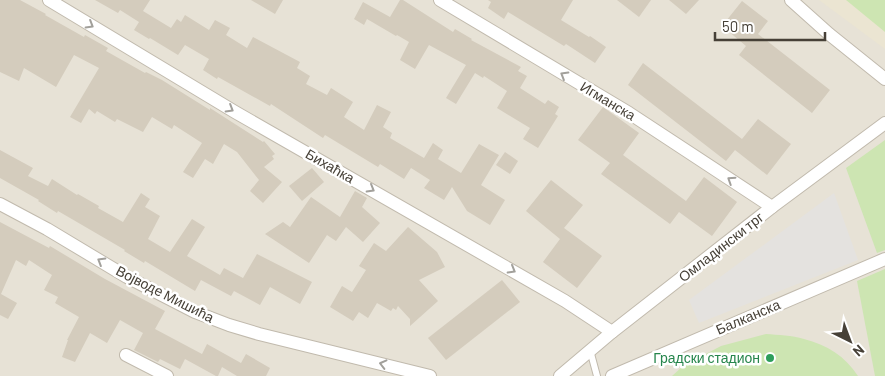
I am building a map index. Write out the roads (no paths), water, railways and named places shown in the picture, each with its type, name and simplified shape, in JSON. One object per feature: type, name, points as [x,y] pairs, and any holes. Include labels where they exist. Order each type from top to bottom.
[{"type":"street","name":"Бихаћка","points":[[49,0],[235,112],[564,301],[612,332]]},
{"type":"street","name":"Игманска","points":[[440,0],[629,113],[772,207]]},
{"type":"street","points":[[791,0],[829,34],[885,79]]},
{"type":"street","name":"Омладински трг","points":[[560,376],[612,332],[772,207],[885,123]]},
{"type":"street","name":"Војводе Мишића","points":[[0,204],[47,229],[127,277],[195,312],[259,334],[430,376]]},
{"type":"street","name":"Балканска","points":[[612,376],[885,258]]},
{"type":"street","points":[[126,355],[167,376]]},
{"type":"lane","points":[[590,350],[597,376]]},
{"type":"place","name":"Градски стадион","points":[[770,358]]}]
